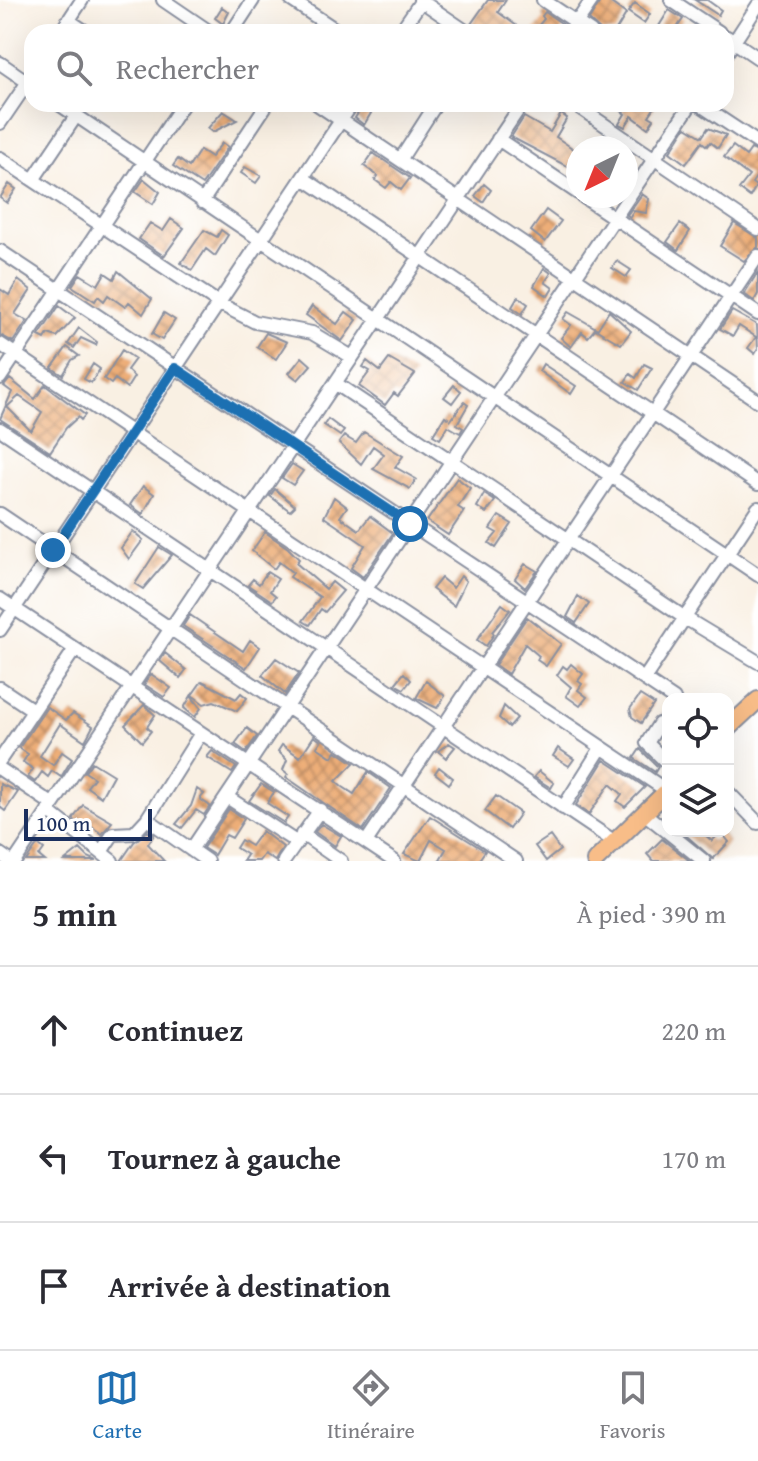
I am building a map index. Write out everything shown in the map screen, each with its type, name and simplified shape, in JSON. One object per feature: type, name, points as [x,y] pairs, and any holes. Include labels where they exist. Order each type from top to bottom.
[{"type":"main road","points":[[734,722],[758,700]]},
{"type":"main road","points":[[607,854],[662,795]]},
{"type":"street","points":[[66,24],[82,0]]},
{"type":"street","points":[[237,24],[253,0]]},
{"type":"street","points":[[291,0],[327,24]]},
{"type":"street","points":[[405,24],[421,0],[456,24]]},
{"type":"street","points":[[543,0],[570,24]]},
{"type":"street","points":[[575,24],[592,0]]},
{"type":"street","points":[[671,0],[707,24]]},
{"type":"street","points":[[165,1],[198,24]]},
{"type":"street","points":[[734,34],[758,5]]},
{"type":"street","points":[[68,20],[74,24]]},
{"type":"street","points":[[734,42],[758,58]]},
{"type":"street","points":[[0,63],[24,77]]},
{"type":"street","points":[[0,123],[24,90]]},
{"type":"street","points":[[70,112],[758,575]]},
{"type":"street","points":[[0,378],[178,112]]},
{"type":"street","points":[[202,202],[262,112]]},
{"type":"street","points":[[329,112],[758,401]]},
{"type":"street","points":[[0,630],[346,112]]},
{"type":"street","points":[[400,160],[431,112]]},
{"type":"street","points":[[0,854],[13,861],[50,808],[517,112]]},
{"type":"street","points":[[586,112],[758,229]]},
{"type":"street","points":[[147,819],[198,857],[227,797],[686,112]]},
{"type":"street","points":[[711,112],[758,143]]},
{"type":"street","points":[[33,180],[76,116]]},
{"type":"street","points":[[498,139],[566,185]]},
{"type":"street","points":[[0,158],[220,304],[255,322],[312,333],[352,357]]},
{"type":"street","points":[[303,178],[758,484]]},
{"type":"street","points":[[600,208],[758,314]]},
{"type":"street","points":[[0,251],[665,693]]},
{"type":"street","points":[[366,842],[758,256]]},
{"type":"street","points":[[0,344],[662,787]]},
{"type":"street","points":[[335,383],[685,618],[758,662]]},
{"type":"street","points":[[0,429],[563,808],[607,854]]},
{"type":"street","points":[[644,679],[758,508]]},
{"type":"street","points":[[0,514],[516,861]]},
{"type":"street","points":[[0,599],[394,861]]},
{"type":"street","points":[[0,760],[75,649]]},
{"type":"street","points":[[0,688],[33,710]]},
{"type":"street","points":[[662,725],[659,724],[647,743],[662,758]]},
{"type":"street","points":[[0,769],[106,856],[113,834],[134,833],[147,819],[201,733]]},
{"type":"street","points":[[563,808],[601,748]]},
{"type":"street","points":[[227,797],[341,861]]},
{"type":"street","points":[[734,798],[758,823]]},
{"type":"street","points":[[284,861],[320,810]]},
{"type":"street","points":[[644,813],[704,861]]},
{"type":"building","points":[[488,0],[506,0],[498,12],[514,24],[471,24]]},
{"type":"building","points":[[601,0],[607,0],[626,14],[620,24],[593,24],[589,20]]},
{"type":"building","points":[[695,0],[707,0],[721,10],[718,15]]},
{"type":"building","points":[[635,3],[650,14],[644,23],[628,12]]},
{"type":"building","points":[[222,7],[229,12],[223,24],[215,18]]},
{"type":"building","points":[[669,10],[683,19],[680,24],[660,24]]},
{"type":"building","points":[[545,12],[563,24],[540,24],[544,19],[542,16]]},
{"type":"building","points":[[222,112],[237,120],[213,132],[208,128]]},
{"type":"building","points":[[359,112],[372,112],[364,125],[355,118]]},
{"type":"building","points":[[623,112],[652,112],[649,116],[654,119],[648,128],[632,116],[625,127],[619,124],[625,114]]},
{"type":"building","points":[[561,114],[567,118],[556,137],[566,144],[566,166],[511,137],[524,117],[550,132]]},
{"type":"building","points":[[686,127],[702,137],[708,128],[726,135],[718,148],[710,142],[707,146],[702,142],[686,164],[670,152]]},
{"type":"building","points":[[222,143],[228,147],[202,185],[173,166],[178,159],[189,167],[200,150],[211,157]]},
{"type":"building","points":[[733,146],[746,156],[751,149],[758,152],[758,174],[752,183],[756,186],[750,197],[739,189],[749,176],[724,157]]},
{"type":"building","points":[[373,153],[410,178],[401,190],[391,182],[386,188],[375,180],[378,176],[364,166]]},
{"type":"building","points":[[245,167],[261,176],[256,183],[241,173]]},
{"type":"building","points":[[144,179],[160,192],[153,204],[135,192]]},
{"type":"building","points":[[9,184],[16,189],[7,203],[0,198]]},
{"type":"building","points":[[484,184],[491,190],[483,202],[475,196]]},
{"type":"building","points":[[642,194],[649,199],[646,213],[634,211],[630,217],[627,215],[632,208],[638,208]]},
{"type":"building","points":[[546,210],[561,221],[545,242],[531,231]]},
{"type":"building","points":[[171,219],[184,228],[164,256],[139,239],[150,223],[163,231]]},
{"type":"building","points":[[734,223],[758,238],[758,247],[744,261],[720,246]]},
{"type":"building","points":[[680,224],[690,231],[678,250],[667,242]]},
{"type":"building","points":[[204,230],[217,237],[221,230],[228,235],[215,256],[206,249],[192,270],[181,263]]},
{"type":"building","points":[[617,261],[631,270],[626,277],[612,268]]},
{"type":"building","points":[[544,268],[551,273],[545,282],[553,288],[548,296],[534,286]]},
{"type":"building","points":[[118,271],[152,299],[143,314],[129,302],[125,307],[108,295],[104,301],[98,296],[95,301],[72,286],[80,274],[98,285],[105,273],[114,279]]},
{"type":"building","points":[[758,272],[758,294],[754,301],[744,294]]},
{"type":"building","points":[[18,280],[31,290],[15,314],[27,321],[13,342],[0,335],[0,289],[9,295]]},
{"type":"building","points":[[518,297],[528,304],[522,314],[512,307]]},
{"type":"building","points":[[59,306],[75,318],[57,337],[48,334],[45,339],[39,336]]},
{"type":"building","points":[[312,306],[337,324],[346,312],[357,320],[342,341],[306,315]]},
{"type":"building","points":[[609,311],[631,331],[621,344],[597,330]]},
{"type":"building","points":[[732,311],[757,325],[758,349],[755,354],[748,348],[756,337],[739,326],[733,336],[720,329]]},
{"type":"building","points":[[568,312],[596,328],[588,337],[582,332],[571,347],[561,338],[571,325],[563,319]]},
{"type":"building","points":[[164,313],[175,320],[162,340],[152,334]]},
{"type":"building","points":[[79,328],[97,342],[96,345],[81,338],[74,348],[68,344]]},
{"type":"building","points":[[266,333],[287,342],[276,359],[257,347]]},
{"type":"building","points":[[67,347],[79,356],[72,360],[63,375],[52,368]]},
{"type":"building","points":[[122,350],[135,359],[127,370],[134,377],[127,388],[115,379],[111,384],[104,379]]},
{"type":"building","points":[[302,357],[311,365],[298,380],[289,373]]},
{"type":"building","points":[[389,359],[415,374],[398,396],[394,393],[385,405],[359,386],[370,371],[363,367],[367,361],[380,371]]},
{"type":"building","points":[[93,364],[100,369],[91,383],[84,379]]},
{"type":"building","points":[[543,364],[576,386],[571,394],[539,371]]},
{"type":"building","points":[[644,364],[652,368],[638,390],[625,382],[630,374],[636,378]]},
{"type":"building","points":[[10,379],[35,399],[45,385],[85,415],[66,428],[50,452],[0,419],[12,392],[4,386]],"holes":[[[19,396],[42,412],[31,431],[7,407]]]},
{"type":"building","points":[[454,385],[461,391],[452,403],[444,397]]},
{"type":"building","points":[[464,402],[468,405],[457,424],[463,428],[460,433],[448,426],[440,439],[433,435],[445,416],[451,420]]},
{"type":"building","points":[[328,419],[344,431],[340,436],[324,425]]},
{"type":"building","points":[[364,432],[403,456],[395,467],[416,479],[410,489],[373,469],[384,454],[373,446],[361,464],[339,443],[344,436],[356,443]]},
{"type":"building","points":[[292,464],[303,471],[293,485],[282,478]]},
{"type":"building","points":[[457,478],[470,488],[458,507],[464,511],[448,535],[427,521]]},
{"type":"building","points":[[143,486],[154,494],[143,514],[130,505]]},
{"type":"building","points":[[275,489],[295,506],[290,511],[270,496]]},
{"type":"building","points":[[484,494],[495,501],[486,513],[477,507]]},
{"type":"building","points":[[334,497],[347,507],[340,517],[359,530],[370,516],[393,533],[363,577],[351,568],[365,545],[324,517]]},
{"type":"building","points":[[499,516],[512,524],[496,548],[489,543],[497,533],[490,529]]},
{"type":"building","points":[[133,531],[143,540],[129,559],[121,548]]},
{"type":"building","points":[[265,532],[288,548],[299,559],[296,563],[326,589],[332,582],[343,591],[325,612],[321,609],[310,625],[303,621],[320,597],[290,577],[293,573],[279,562],[274,569],[252,551]]},
{"type":"building","points":[[159,547],[172,555],[143,589],[135,584]]},
{"type":"building","points":[[525,564],[537,571],[525,588],[515,579]]},
{"type":"building","points":[[267,572],[278,579],[270,591],[276,596],[272,601],[248,585],[253,579],[259,584]]},
{"type":"building","points":[[461,576],[466,581],[454,606],[432,589],[441,578],[453,588]]},
{"type":"building","points":[[578,596],[589,604],[576,623],[567,617]]},
{"type":"building","points":[[502,604],[510,610],[492,632],[494,634],[486,646],[477,640]]},
{"type":"building","points":[[190,615],[243,651],[250,640],[260,647],[246,668],[183,626]]},
{"type":"building","points":[[527,617],[561,644],[546,666],[525,644],[508,674],[495,665]]},
{"type":"building","points":[[165,653],[186,670],[180,678],[160,661]]},
{"type":"building","points":[[276,658],[299,673],[285,694],[262,675]]},
{"type":"building","points":[[571,664],[583,674],[578,681],[582,684],[578,690],[587,697],[580,706],[566,696],[571,687],[557,675],[563,666],[567,669]]},
{"type":"building","points":[[404,673],[411,680],[404,689],[395,684]]},
{"type":"building","points":[[151,674],[171,688],[164,697],[144,684]]},
{"type":"building","points":[[202,681],[236,699],[241,693],[247,698],[237,711],[214,701],[204,704],[192,695]]},
{"type":"building","points":[[426,681],[445,696],[437,708],[416,698]]},
{"type":"building","points":[[640,695],[654,704],[641,723],[632,717],[630,709]]},
{"type":"building","points":[[191,696],[201,708],[195,717],[184,708]]},
{"type":"building","points":[[144,705],[155,715],[147,727],[151,731],[142,742],[125,725]]},
{"type":"building","points":[[504,706],[517,718],[509,727],[499,718]]},
{"type":"building","points":[[47,707],[66,720],[73,713],[93,726],[85,741],[60,724],[40,756],[53,765],[62,752],[72,759],[61,777],[52,771],[48,777],[42,772],[35,782],[28,777],[33,769],[23,762],[28,754],[19,748]]},
{"type":"building","points":[[247,728],[257,736],[246,752],[235,744]]},
{"type":"building","points":[[314,736],[321,741],[317,747],[332,757],[336,751],[354,763],[336,781],[343,787],[354,794],[368,772],[391,788],[363,830],[286,777],[288,774],[283,770],[287,760],[278,751],[282,745],[300,757]]},
{"type":"building","points":[[449,743],[455,747],[446,758],[438,751]]},
{"type":"building","points":[[558,748],[574,759],[569,766],[553,756]]},
{"type":"building","points":[[640,749],[658,767],[655,772],[634,758]]},
{"type":"building","points":[[212,751],[236,767],[232,773],[207,757]]},
{"type":"building","points":[[604,760],[645,787],[625,807],[617,801],[622,794],[610,784],[589,814],[576,805]]},
{"type":"building","points":[[92,762],[113,775],[101,797],[87,787],[94,778],[85,772]]},
{"type":"building","points":[[439,767],[453,778],[449,784],[435,773]]},
{"type":"building","points":[[539,771],[554,783],[551,788],[534,777]]},
{"type":"building","points":[[0,784],[18,792],[5,811],[0,807]]},
{"type":"building","points":[[261,784],[274,792],[267,803],[288,817],[284,823],[249,801]]},
{"type":"building","points":[[197,789],[204,794],[200,799],[210,806],[204,815],[196,810],[182,828],[176,824],[191,806]]},
{"type":"building","points":[[496,796],[520,813],[509,829],[485,811]]},
{"type":"building","points":[[83,805],[112,822],[102,834],[92,827],[87,830],[73,819]]},
{"type":"building","points":[[229,809],[244,819],[232,838],[226,835],[214,855],[203,848]]},
{"type":"building","points":[[430,816],[485,851],[478,861],[439,861],[446,849],[431,840],[420,861],[404,854]]},
{"type":"building","points":[[321,824],[341,836],[335,846],[315,832]]},
{"type":"building","points":[[148,831],[154,835],[148,844],[164,861],[121,861],[134,842]]},
{"type":"building","points":[[262,831],[283,847],[275,861],[264,854],[259,861],[243,861],[247,855],[236,848],[241,840],[251,846]]},
{"type":"building","points":[[550,836],[560,850],[546,861],[535,846]]},
{"type":"building","points":[[688,837],[707,837],[712,841],[716,837],[725,837],[729,842],[713,859]]},
{"type":"building","points":[[662,839],[690,861],[653,861],[647,854]]},
{"type":"building","points":[[38,844],[44,849],[39,856],[45,861],[26,861]]},
{"type":"building","points":[[80,849],[88,857],[97,861],[65,861]]},
{"type":"route","points":[[53,550],[175,368],[410,524]]}]
